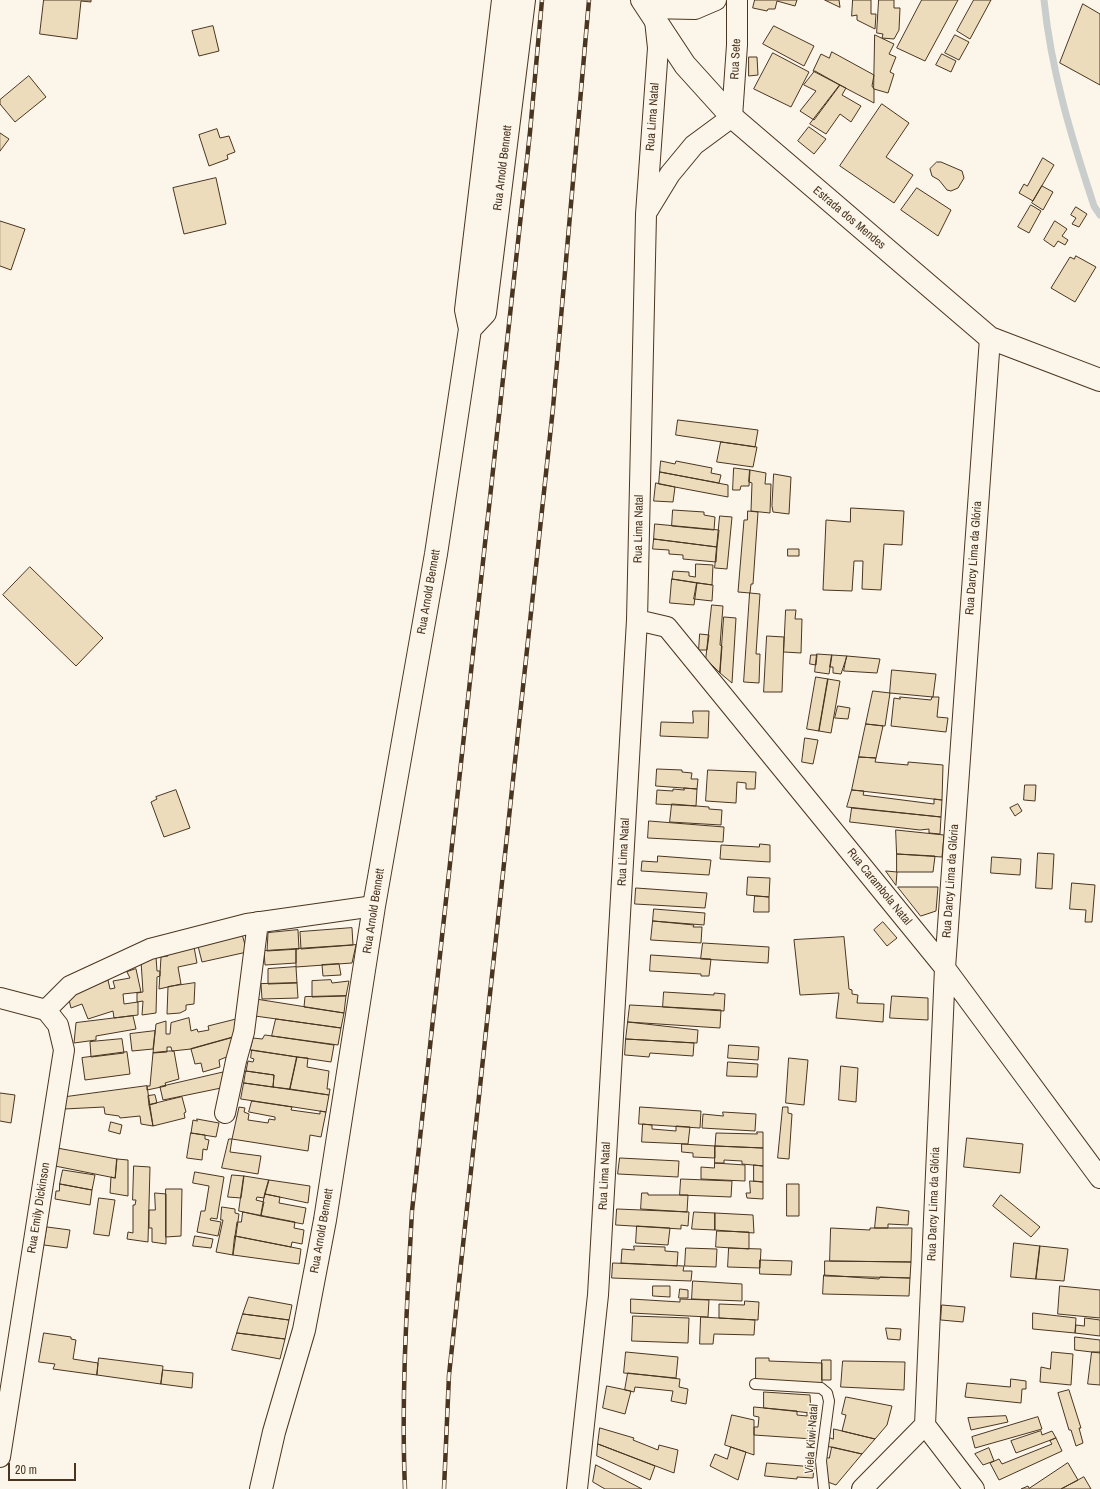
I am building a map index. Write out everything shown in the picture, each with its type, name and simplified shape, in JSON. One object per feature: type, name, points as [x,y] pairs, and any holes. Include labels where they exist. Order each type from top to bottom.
[{"type":"street","name":"Rua Arnold Bennett","points":[[261,1489],[274,1432],[304,1330],[326,1212],[374,906],[436,554],[470,329],[466,310],[503,0]]},
{"type":"street","name":"Rua Arnold Bennett","points":[[470,329],[485,314],[524,0]]},
{"type":"street","points":[[648,9],[695,9],[716,0]]},
{"type":"street","name":"Rua Sete","points":[[732,117],[737,45],[737,0]]},
{"type":"street","name":"Estrada dos Mendes","points":[[648,9],[685,65],[732,117],[990,338],[1100,380]]},
{"type":"street","name":"Rua Lima Natal","points":[[577,1489],[598,1295],[637,620],[646,214],[658,48],[648,9]]},
{"type":"street","name":"Rua Lima Natal","points":[[646,214],[670,174],[694,145],[732,117]]},
{"type":"street","name":"Rua Darcy Lima da Glória","points":[[925,1424],[944,968],[990,338]]},
{"type":"street","name":"Rua Carambola Natal","points":[[637,620],[667,627],[944,968],[1100,1175]]},
{"type":"street","points":[[0,998],[46,1010],[70,986],[150,949],[258,922],[374,906]]},
{"type":"street","points":[[225,1113],[244,1032],[258,922]]},
{"type":"street","name":"Rua Emily Dickinson","points":[[0,1457],[64,1050],[58,1025],[46,1010]]},
{"type":"street","points":[[862,1489],[925,1424],[974,1489]]},
{"type":"lane","name":"Viela Kiwi Natal","points":[[755,1384],[821,1388],[827,1392],[829,1401],[822,1461],[824,1489]]},
{"type":"building","points":[[44,0],[91,0],[91,2],[81,1],[77,39],[40,34]]},
{"type":"building","points":[[755,0],[797,0],[795,6],[777,1],[775,9],[768,9],[767,11],[753,8]]},
{"type":"building","points":[[825,0],[839,0],[840,7]]},
{"type":"building","points":[[853,0],[871,0],[871,14],[876,14],[875,29],[857,20],[857,15],[852,16]]},
{"type":"building","points":[[879,0],[894,0],[894,8],[900,8],[899,30],[894,39],[882,38],[883,34],[877,33]]},
{"type":"building","points":[[922,0],[958,0],[925,61],[897,48]]},
{"type":"building","points":[[974,0],[991,0],[970,39],[957,31]]},
{"type":"building","points":[[1083,4],[1100,14],[1100,85],[1060,63]]},
{"type":"building","points":[[213,26],[219,51],[199,56],[192,31]]},
{"type":"building","points":[[774,26],[814,46],[804,66],[763,44]]},
{"type":"building","points":[[875,35],[894,44],[889,54],[896,57],[890,72],[894,74],[888,93],[874,89]]},
{"type":"building","points":[[955,35],[969,42],[959,60],[945,53]]},
{"type":"building","points":[[832,52],[874,75],[872,86],[874,89],[874,103],[813,71],[821,54],[829,58]]},
{"type":"building","points":[[773,53],[809,72],[791,107],[754,89]]},
{"type":"building","points":[[942,54],[956,61],[951,72],[936,65]]},
{"type":"building","points":[[749,57],[757,57],[758,75],[749,76]]},
{"type":"building","points":[[815,71],[840,85],[814,120],[800,111],[816,91],[804,85]]},
{"type":"building","points":[[29,76],[46,97],[15,122],[0,104],[0,100]]},
{"type":"building","points":[[840,85],[846,88],[842,95],[861,106],[851,122],[840,114],[826,134],[810,124]]},
{"type":"building","points":[[882,104],[909,123],[886,157],[913,175],[894,203],[840,166]]},
{"type":"building","points":[[809,127],[826,139],[814,154],[798,141]]},
{"type":"building","points":[[217,129],[220,138],[229,136],[235,152],[227,155],[228,159],[209,166],[199,135]]},
{"type":"building","points":[[0,133],[9,139],[0,151]]},
{"type":"building","points":[[1043,158],[1054,165],[1033,201],[1019,193],[1024,184],[1027,186]]},
{"type":"building","points":[[937,162],[941,162],[962,171],[964,178],[958,188],[951,191],[947,190],[939,180],[932,176],[930,169]]},
{"type":"building","points":[[216,178],[226,224],[184,234],[173,188]]},
{"type":"building","points":[[1042,186],[1053,192],[1043,210],[1032,203]]},
{"type":"building","points":[[917,188],[951,210],[938,236],[901,210]]},
{"type":"building","points":[[1031,205],[1041,211],[1029,233],[1018,227]]},
{"type":"building","points":[[1076,207],[1087,214],[1079,227],[1072,224],[1076,218],[1071,215]]},
{"type":"building","points":[[0,221],[25,229],[11,270],[0,266]]},
{"type":"building","points":[[1055,221],[1067,229],[1062,236],[1068,240],[1065,245],[1058,241],[1054,247],[1044,240]]},
{"type":"building","points":[[1076,256],[1096,267],[1075,302],[1051,288],[1070,257],[1074,259]]},
{"type":"building","points":[[678,420],[758,430],[755,447],[676,435]]},
{"type":"building","points":[[721,442],[757,447],[753,467],[717,462]]},
{"type":"building","points":[[661,461],[675,464],[676,461],[712,468],[711,473],[721,475],[719,483],[660,472]]},
{"type":"building","points":[[734,468],[750,470],[749,486],[741,486],[740,490],[733,490]]},
{"type":"building","points":[[750,470],[766,473],[765,484],[771,484],[770,513],[751,511],[752,483],[749,482]]},
{"type":"building","points":[[660,472],[728,485],[728,497],[659,484]]},
{"type":"building","points":[[774,474],[791,477],[789,514],[773,512]]},
{"type":"building","points":[[656,483],[675,487],[673,502],[654,501]]},
{"type":"building","points":[[851,508],[904,511],[902,545],[884,544],[881,590],[862,589],[863,561],[854,561],[852,591],[823,590],[826,520],[850,522]]},
{"type":"building","points":[[673,510],[704,512],[704,515],[715,517],[714,530],[672,526]]},
{"type":"building","points":[[748,511],[758,512],[753,584],[751,584],[750,593],[738,592],[744,520],[747,520]]},
{"type":"building","points":[[720,516],[732,517],[727,569],[715,568]]},
{"type":"building","points":[[655,524],[719,530],[717,547],[654,539]]},
{"type":"building","points":[[654,539],[717,547],[716,562],[683,559],[683,555],[669,554],[669,550],[653,549]]},
{"type":"building","points":[[788,549],[799,549],[799,556],[788,556]]},
{"type":"building","points":[[696,564],[713,565],[712,585],[672,579],[673,571],[689,572],[689,576],[695,577]]},
{"type":"building","points":[[30,567],[103,638],[76,666],[3,595]]},
{"type":"building","points":[[672,579],[697,583],[694,605],[670,603]]},
{"type":"building","points":[[697,583],[713,585],[712,601],[694,599]]},
{"type":"building","points":[[750,593],[760,594],[756,654],[760,654],[759,683],[744,682]]},
{"type":"building","points":[[712,605],[723,606],[720,645],[722,646],[720,673],[706,659]]},
{"type":"building","points":[[786,610],[796,610],[795,619],[802,619],[801,653],[784,652]]},
{"type":"building","points":[[724,617],[736,618],[732,683],[720,673]]},
{"type":"building","points":[[700,634],[709,635],[707,650],[699,650]]},
{"type":"building","points":[[767,636],[784,637],[782,692],[764,692]]},
{"type":"building","points":[[817,654],[832,655],[829,674],[815,672]]},
{"type":"building","points":[[811,655],[817,655],[816,665],[810,664]]},
{"type":"building","points":[[832,655],[847,656],[841,674],[833,673],[833,667],[830,667]]},
{"type":"building","points":[[847,656],[880,659],[877,673],[844,671]]},
{"type":"building","points":[[892,670],[936,674],[933,697],[890,693]]},
{"type":"building","points":[[816,677],[828,679],[819,731],[807,729]]},
{"type":"building","points":[[828,679],[840,681],[831,733],[819,731]]},
{"type":"building","points":[[873,691],[890,693],[885,726],[866,724]]},
{"type":"building","points":[[900,697],[931,700],[932,697],[939,697],[937,717],[948,718],[946,732],[891,726],[894,698],[900,699]]},
{"type":"building","points":[[838,706],[850,708],[848,719],[835,718]]},
{"type":"building","points":[[693,711],[709,711],[708,738],[660,736],[661,722],[693,723]]},
{"type":"building","points":[[866,724],[883,726],[876,758],[859,757]]},
{"type":"building","points":[[805,738],[818,740],[813,764],[802,762]]},
{"type":"building","points":[[859,757],[876,758],[875,762],[908,765],[908,762],[943,765],[942,800],[852,790]]},
{"type":"building","points":[[657,769],[682,770],[682,772],[692,773],[691,779],[698,779],[697,789],[656,786]]},
{"type":"building","points":[[708,770],[756,772],[755,789],[746,789],[746,783],[737,782],[736,803],[706,801]]},
{"type":"building","points":[[1025,785],[1036,785],[1035,801],[1024,800]]},
{"type":"building","points":[[684,788],[697,789],[696,806],[656,804],[657,790],[673,791],[673,789],[684,790]]},
{"type":"building","points":[[176,790],[190,828],[164,837],[151,802],[157,799],[156,797]]},
{"type":"building","points":[[852,790],[864,791],[863,795],[934,804],[934,799],[942,800],[941,817],[847,807]]},
{"type":"building","points":[[672,804],[709,807],[709,809],[722,810],[721,825],[670,822]]},
{"type":"building","points":[[1018,804],[1022,811],[1015,816],[1010,808]]},
{"type":"building","points":[[852,808],[941,817],[940,834],[929,833],[929,829],[920,830],[850,822]]},
{"type":"building","points":[[649,821],[724,827],[723,842],[648,838]]},
{"type":"building","points":[[896,830],[944,835],[942,857],[897,854]]},
{"type":"building","points":[[760,844],[770,845],[770,862],[720,859],[721,845],[759,847]]},
{"type":"building","points":[[1038,853],[1054,854],[1052,889],[1036,888]]},
{"type":"building","points":[[897,854],[935,856],[933,872],[897,872]]},
{"type":"building","points":[[658,856],[711,860],[709,875],[641,871],[642,861],[657,862]]},
{"type":"building","points":[[992,857],[1021,859],[1020,875],[991,873]]},
{"type":"building","points":[[886,871],[897,872],[896,885]]},
{"type":"building","points":[[748,877],[770,878],[769,897],[747,895]]},
{"type":"building","points":[[1072,883],[1095,885],[1092,922],[1085,922],[1086,910],[1070,909]]},
{"type":"building","points":[[898,887],[938,887],[936,911],[921,916]]},
{"type":"building","points":[[636,888],[707,893],[705,908],[635,904]]},
{"type":"building","points":[[755,896],[769,897],[769,912],[754,912]]},
{"type":"building","points":[[654,909],[705,913],[704,925],[653,921]]},
{"type":"building","points":[[653,921],[702,927],[701,943],[651,940]]},
{"type":"building","points":[[883,922],[897,938],[887,946],[874,930]]},
{"type":"building","points":[[352,928],[353,945],[301,949],[300,932]]},
{"type":"building","points":[[298,930],[299,949],[267,951],[268,933]]},
{"type":"building","points":[[242,934],[247,952],[202,962],[198,946]]},
{"type":"building","points":[[844,937],[849,989],[852,990],[852,994],[858,995],[857,1003],[884,1004],[883,1022],[836,1018],[839,993],[800,995],[794,940]]},
{"type":"building","points":[[703,943],[769,947],[768,963],[701,959]]},
{"type":"building","points":[[356,945],[352,963],[296,967],[296,949]]},
{"type":"building","points":[[194,947],[197,963],[178,967],[181,984],[159,989],[161,957]]},
{"type":"building","points":[[296,949],[296,963],[265,965],[264,951]]},
{"type":"building","points":[[651,955],[711,959],[709,976],[701,976],[701,974],[650,971]]},
{"type":"building","points":[[156,957],[157,971],[160,971],[160,976],[157,977],[156,1013],[142,1015],[143,1001],[137,1002],[137,993],[143,992],[141,961]]},
{"type":"building","points":[[339,964],[341,975],[323,976],[322,965]]},
{"type":"building","points":[[296,967],[297,983],[268,984],[268,969]]},
{"type":"building","points":[[136,969],[141,992],[123,994],[124,1004],[138,1002],[138,1015],[114,1018],[113,1011],[88,1019],[82,1004],[71,1008],[68,996],[108,980],[110,989],[115,988],[113,981],[130,978],[127,972]]},
{"type":"building","points":[[331,980],[332,983],[349,981],[346,996],[312,997],[312,981]]},
{"type":"building","points":[[195,983],[194,1004],[186,1005],[186,1010],[180,1013],[167,1014],[168,987]]},
{"type":"building","points":[[297,983],[298,998],[262,999],[261,984]]},
{"type":"building","points":[[664,992],[714,995],[714,993],[725,994],[724,1011],[663,1007]]},
{"type":"building","points":[[346,996],[344,1013],[304,1007],[305,997]]},
{"type":"building","points":[[892,996],[928,998],[928,1020],[890,1018]]},
{"type":"building","points":[[256,999],[344,1013],[341,1028],[255,1016]]},
{"type":"building","points":[[630,1005],[721,1010],[720,1028],[628,1022]]},
{"type":"building","points":[[133,1016],[136,1029],[96,1036],[96,1040],[74,1043],[76,1023]]},
{"type":"building","points":[[189,1018],[191,1031],[197,1029],[198,1032],[209,1030],[208,1026],[236,1019],[234,1037],[191,1049],[172,1051],[171,1047],[167,1047],[167,1052],[153,1053],[156,1024],[166,1021],[166,1034],[170,1034],[171,1023]]},
{"type":"building","points":[[276,1019],[341,1028],[338,1045],[272,1036]]},
{"type":"building","points":[[628,1022],[698,1030],[697,1043],[626,1039]]},
{"type":"building","points":[[155,1031],[153,1049],[132,1051],[130,1034]]},
{"type":"building","points":[[265,1035],[334,1045],[331,1062],[250,1050],[253,1038],[262,1039]]},
{"type":"building","points":[[234,1037],[229,1056],[219,1060],[220,1067],[203,1072],[201,1063],[195,1064],[191,1049]]},
{"type":"building","points":[[122,1039],[124,1053],[91,1057],[90,1042]]},
{"type":"building","points":[[626,1039],[694,1043],[693,1056],[650,1053],[649,1057],[625,1055]]},
{"type":"building","points":[[729,1045],[759,1047],[758,1060],[728,1058]]},
{"type":"building","points":[[252,1050],[297,1057],[290,1089],[273,1087],[274,1075],[246,1071],[248,1061],[253,1062],[254,1059],[251,1058]]},
{"type":"building","points":[[174,1051],[179,1079],[165,1083],[166,1086],[147,1090],[147,1086],[150,1086],[153,1053]]},
{"type":"building","points":[[127,1052],[130,1074],[85,1080],[82,1058]]},
{"type":"building","points":[[297,1057],[308,1058],[307,1067],[329,1071],[327,1089],[330,1089],[329,1095],[290,1089]]},
{"type":"building","points":[[789,1058],[808,1060],[804,1105],[786,1103]]},
{"type":"building","points":[[728,1062],[758,1064],[757,1077],[727,1076]]},
{"type":"building","points":[[841,1066],[858,1068],[856,1102],[839,1100]]},
{"type":"building","points":[[229,1071],[226,1087],[163,1100],[160,1087]]},
{"type":"building","points":[[246,1071],[274,1075],[273,1087],[244,1083]]},
{"type":"building","points":[[244,1083],[329,1095],[326,1112],[241,1099]]},
{"type":"building","points":[[147,1086],[153,1126],[141,1124],[140,1116],[120,1118],[119,1116],[105,1114],[104,1107],[64,1109],[66,1097]]},
{"type":"building","points":[[0,1093],[15,1095],[11,1123],[0,1121]]},
{"type":"building","points":[[155,1095],[157,1103],[149,1105],[148,1096]]},
{"type":"building","points":[[182,1097],[186,1112],[184,1113],[185,1118],[153,1126],[149,1105]]},
{"type":"building","points":[[252,1101],[292,1107],[291,1110],[320,1114],[320,1111],[326,1112],[321,1137],[310,1135],[308,1151],[232,1139],[239,1107],[245,1108],[244,1112],[249,1114],[248,1120],[268,1123],[269,1119],[275,1120],[275,1117],[249,1112]]},
{"type":"building","points":[[640,1107],[701,1111],[700,1128],[639,1124]]},
{"type":"building","points":[[783,1107],[788,1107],[788,1113],[792,1114],[789,1159],[778,1158]]},
{"type":"building","points":[[723,1112],[756,1114],[755,1131],[702,1128],[703,1114],[723,1116]]},
{"type":"building","points":[[197,1119],[219,1123],[216,1137],[191,1133],[193,1120],[197,1121]]},
{"type":"building","points":[[111,1122],[122,1125],[120,1134],[109,1131]]},
{"type":"building","points":[[643,1124],[652,1125],[652,1129],[676,1131],[676,1126],[690,1127],[688,1144],[642,1142]]},
{"type":"building","points":[[757,1132],[763,1132],[763,1148],[715,1146],[716,1133],[757,1134]]},
{"type":"building","points":[[191,1133],[205,1135],[205,1139],[209,1140],[207,1150],[203,1149],[202,1160],[187,1158]]},
{"type":"building","points":[[967,1138],[1023,1144],[1020,1173],[964,1167]]},
{"type":"building","points":[[229,1139],[232,1139],[230,1152],[261,1156],[258,1174],[222,1168]]},
{"type":"building","points":[[682,1144],[715,1146],[715,1158],[693,1157],[693,1153],[682,1152]]},
{"type":"building","points":[[715,1146],[763,1148],[763,1166],[742,1164],[742,1161],[724,1160],[724,1163],[715,1163]]},
{"type":"building","points":[[57,1148],[117,1159],[115,1178],[55,1166]]},
{"type":"building","points":[[620,1158],[679,1161],[678,1177],[618,1174]]},
{"type":"building","points":[[117,1159],[128,1160],[128,1196],[110,1193],[111,1177],[115,1178]]},
{"type":"building","points":[[715,1163],[745,1165],[745,1181],[701,1179],[701,1167],[714,1168]]},
{"type":"building","points":[[754,1165],[763,1166],[763,1182],[754,1181]]},
{"type":"building","points":[[134,1166],[150,1167],[148,1242],[127,1239],[128,1232],[133,1233],[133,1205],[135,1205],[136,1200],[133,1200]]},
{"type":"building","points":[[63,1170],[95,1175],[92,1190],[60,1184]]},
{"type":"building","points":[[195,1172],[224,1177],[217,1219],[211,1218],[210,1220],[221,1222],[218,1236],[197,1232],[201,1211],[205,1211],[209,1186],[193,1183]]},
{"type":"building","points":[[232,1175],[244,1176],[241,1198],[228,1197]]},
{"type":"building","points":[[244,1176],[269,1180],[264,1198],[257,1197],[256,1200],[264,1202],[261,1216],[239,1211]]},
{"type":"building","points":[[681,1179],[732,1181],[731,1197],[680,1195]]},
{"type":"building","points":[[269,1180],[310,1186],[308,1203],[265,1194]]},
{"type":"building","points":[[750,1181],[763,1182],[763,1199],[747,1198],[746,1193],[750,1193]]},
{"type":"building","points":[[60,1184],[92,1190],[90,1205],[55,1199],[56,1191],[59,1191]]},
{"type":"building","points":[[787,1184],[799,1184],[799,1216],[787,1216]]},
{"type":"building","points":[[166,1189],[182,1189],[181,1236],[166,1237]]},
{"type":"building","points":[[155,1193],[166,1194],[166,1244],[152,1242],[152,1228],[149,1228],[149,1210],[155,1210]]},
{"type":"building","points":[[642,1193],[648,1193],[648,1195],[688,1195],[687,1212],[641,1209]]},
{"type":"building","points":[[265,1194],[280,1197],[279,1203],[306,1208],[303,1224],[261,1216]]},
{"type":"building","points":[[1001,1195],[1040,1227],[1031,1237],[993,1206]]},
{"type":"building","points":[[99,1198],[115,1200],[109,1236],[94,1234]]},
{"type":"building","points":[[222,1207],[235,1209],[235,1213],[239,1214],[233,1255],[216,1252],[223,1220],[221,1220]]},
{"type":"building","points":[[877,1207],[909,1211],[908,1225],[888,1224],[888,1228],[875,1228]]},
{"type":"building","points":[[617,1209],[689,1212],[688,1226],[681,1225],[681,1229],[616,1225]]},
{"type":"building","points":[[243,1212],[295,1222],[294,1228],[304,1230],[302,1244],[292,1242],[291,1247],[235,1236],[237,1222],[241,1222]]},
{"type":"building","points":[[694,1212],[715,1213],[715,1230],[692,1229]]},
{"type":"building","points":[[715,1213],[753,1215],[754,1233],[715,1230]]},
{"type":"building","points":[[637,1226],[670,1228],[668,1245],[636,1243]]},
{"type":"building","points":[[47,1227],[70,1230],[67,1248],[44,1245]]},
{"type":"building","points":[[831,1228],[870,1230],[870,1228],[912,1228],[911,1262],[830,1261]]},
{"type":"building","points":[[717,1231],[749,1232],[749,1249],[716,1247]]},
{"type":"building","points":[[195,1236],[213,1239],[211,1248],[193,1246]]},
{"type":"building","points":[[235,1236],[301,1249],[299,1264],[233,1255]]},
{"type":"building","points":[[1014,1243],[1040,1246],[1036,1279],[1011,1277]]},
{"type":"building","points":[[634,1246],[665,1247],[665,1251],[678,1252],[677,1266],[621,1263],[622,1249],[634,1250]]},
{"type":"building","points":[[1040,1246],[1068,1249],[1064,1281],[1036,1279]]},
{"type":"building","points":[[686,1248],[717,1249],[716,1267],[685,1266]]},
{"type":"building","points":[[729,1248],[761,1249],[760,1268],[728,1267]]},
{"type":"building","points":[[760,1260],[792,1261],[791,1275],[760,1274]]},
{"type":"building","points":[[825,1261],[911,1262],[910,1278],[825,1276]]},
{"type":"building","points":[[613,1263],[684,1266],[683,1271],[692,1271],[691,1281],[612,1278]]},
{"type":"building","points":[[824,1275],[879,1279],[880,1277],[910,1278],[909,1296],[823,1294]]},
{"type":"building","points":[[693,1281],[742,1284],[742,1301],[692,1299]]},
{"type":"building","points":[[653,1286],[670,1286],[670,1297],[653,1296]]},
{"type":"building","points":[[1060,1286],[1100,1290],[1100,1318],[1058,1314]]},
{"type":"building","points":[[680,1289],[688,1290],[688,1298],[679,1298]]},
{"type":"building","points":[[249,1297],[292,1305],[289,1320],[243,1314]]},
{"type":"building","points":[[631,1299],[680,1302],[680,1299],[709,1300],[708,1317],[631,1313]]},
{"type":"building","points":[[745,1301],[759,1302],[758,1320],[719,1318],[719,1304],[744,1305]]},
{"type":"building","points":[[942,1305],[965,1307],[963,1322],[941,1320]]},
{"type":"building","points":[[1033,1313],[1076,1318],[1075,1333],[1033,1329]]},
{"type":"building","points":[[243,1314],[289,1320],[285,1339],[237,1333]]},
{"type":"building","points":[[633,1316],[689,1318],[688,1343],[632,1341]]},
{"type":"building","points":[[701,1317],[755,1320],[754,1335],[714,1334],[713,1344],[700,1344]]},
{"type":"building","points":[[1085,1318],[1100,1320],[1100,1336],[1075,1333],[1076,1325],[1084,1326]]},
{"type":"building","points":[[886,1328],[901,1329],[900,1340],[888,1339]]},
{"type":"building","points":[[44,1333],[71,1337],[71,1339],[76,1340],[73,1359],[98,1363],[97,1375],[53,1369],[55,1364],[39,1362]]},
{"type":"building","points":[[237,1333],[285,1339],[280,1359],[232,1350]]},
{"type":"building","points":[[1075,1337],[1100,1340],[1100,1353],[1075,1350]]},
{"type":"building","points":[[626,1352],[678,1357],[676,1378],[624,1373]]},
{"type":"building","points":[[1052,1352],[1073,1354],[1071,1385],[1040,1382],[1041,1367],[1050,1369]]},
{"type":"building","points":[[1092,1352],[1100,1352],[1100,1385],[1088,1384]]},
{"type":"building","points":[[99,1358],[163,1366],[161,1384],[97,1375]]},
{"type":"building","points":[[756,1358],[769,1358],[769,1361],[822,1363],[822,1384],[756,1382]]},
{"type":"building","points":[[822,1360],[831,1360],[831,1380],[822,1380]]},
{"type":"building","points":[[843,1361],[905,1362],[904,1390],[841,1387]]},
{"type":"building","points":[[163,1370],[193,1373],[192,1388],[161,1384]]},
{"type":"building","points":[[628,1373],[680,1379],[679,1387],[688,1389],[686,1404],[671,1401],[673,1391],[635,1387],[634,1392],[625,1390]]},
{"type":"building","points":[[1011,1379],[1026,1381],[1026,1389],[1022,1389],[1021,1403],[965,1397],[967,1383],[1010,1387]]},
{"type":"building","points":[[607,1386],[631,1391],[625,1414],[603,1408]]},
{"type":"building","points":[[1069,1390],[1081,1428],[1079,1428],[1083,1443],[1076,1446],[1071,1430],[1069,1430],[1058,1393]]},
{"type":"building","points":[[764,1392],[810,1395],[811,1413],[764,1408]]},
{"type":"building","points":[[846,1397],[892,1406],[887,1425],[875,1439],[842,1431],[846,1415],[842,1414]]},
{"type":"building","points":[[754,1407],[797,1411],[797,1415],[807,1416],[807,1413],[812,1413],[813,1439],[754,1435],[754,1427],[758,1427],[759,1417],[754,1416]]},
{"type":"building","points":[[732,1415],[754,1420],[754,1455],[725,1445]]},
{"type":"building","points":[[1006,1416],[1008,1422],[971,1430],[968,1418]]},
{"type":"building","points":[[1038,1417],[1042,1429],[975,1448],[972,1437]]},
{"type":"building","points":[[600,1428],[634,1438],[633,1440],[658,1450],[659,1445],[678,1450],[674,1473],[598,1444]]},
{"type":"building","points":[[834,1429],[875,1439],[862,1454],[826,1446],[828,1437],[833,1439]]},
{"type":"building","points":[[1041,1431],[1042,1435],[1052,1431],[1056,1438],[1016,1453],[1011,1441]]},
{"type":"building","points":[[1056,1438],[1062,1451],[999,1480],[990,1463],[999,1459],[1002,1464],[1052,1444],[1050,1441]]},
{"type":"building","points":[[598,1444],[655,1466],[650,1480],[597,1456]]},
{"type":"building","points":[[731,1447],[746,1452],[738,1480],[710,1466],[715,1454],[727,1459]]},
{"type":"building","points":[[832,1447],[862,1454],[836,1485],[825,1481],[823,1457],[829,1458]]},
{"type":"building","points":[[989,1448],[994,1461],[983,1465],[975,1454]]},
{"type":"building","points":[[767,1463],[814,1467],[813,1478],[797,1477],[797,1479],[765,1476]]},
{"type":"building","points":[[1068,1463],[1078,1480],[1061,1489],[1021,1489],[1028,1486],[1029,1488]]},
{"type":"building","points":[[596,1465],[642,1489],[605,1489],[593,1482]]},
{"type":"building","points":[[1084,1477],[1091,1489],[1061,1489],[1078,1480]]},
{"type":"waterway","points":[[1044,0],[1047,26],[1063,104],[1094,206],[1100,215]]},
{"type":"railway","points":[[405,1489],[404,1385],[412,1211],[530,132],[542,0]]},
{"type":"railway","points":[[444,1489],[449,1375],[553,408],[589,0]]}]
